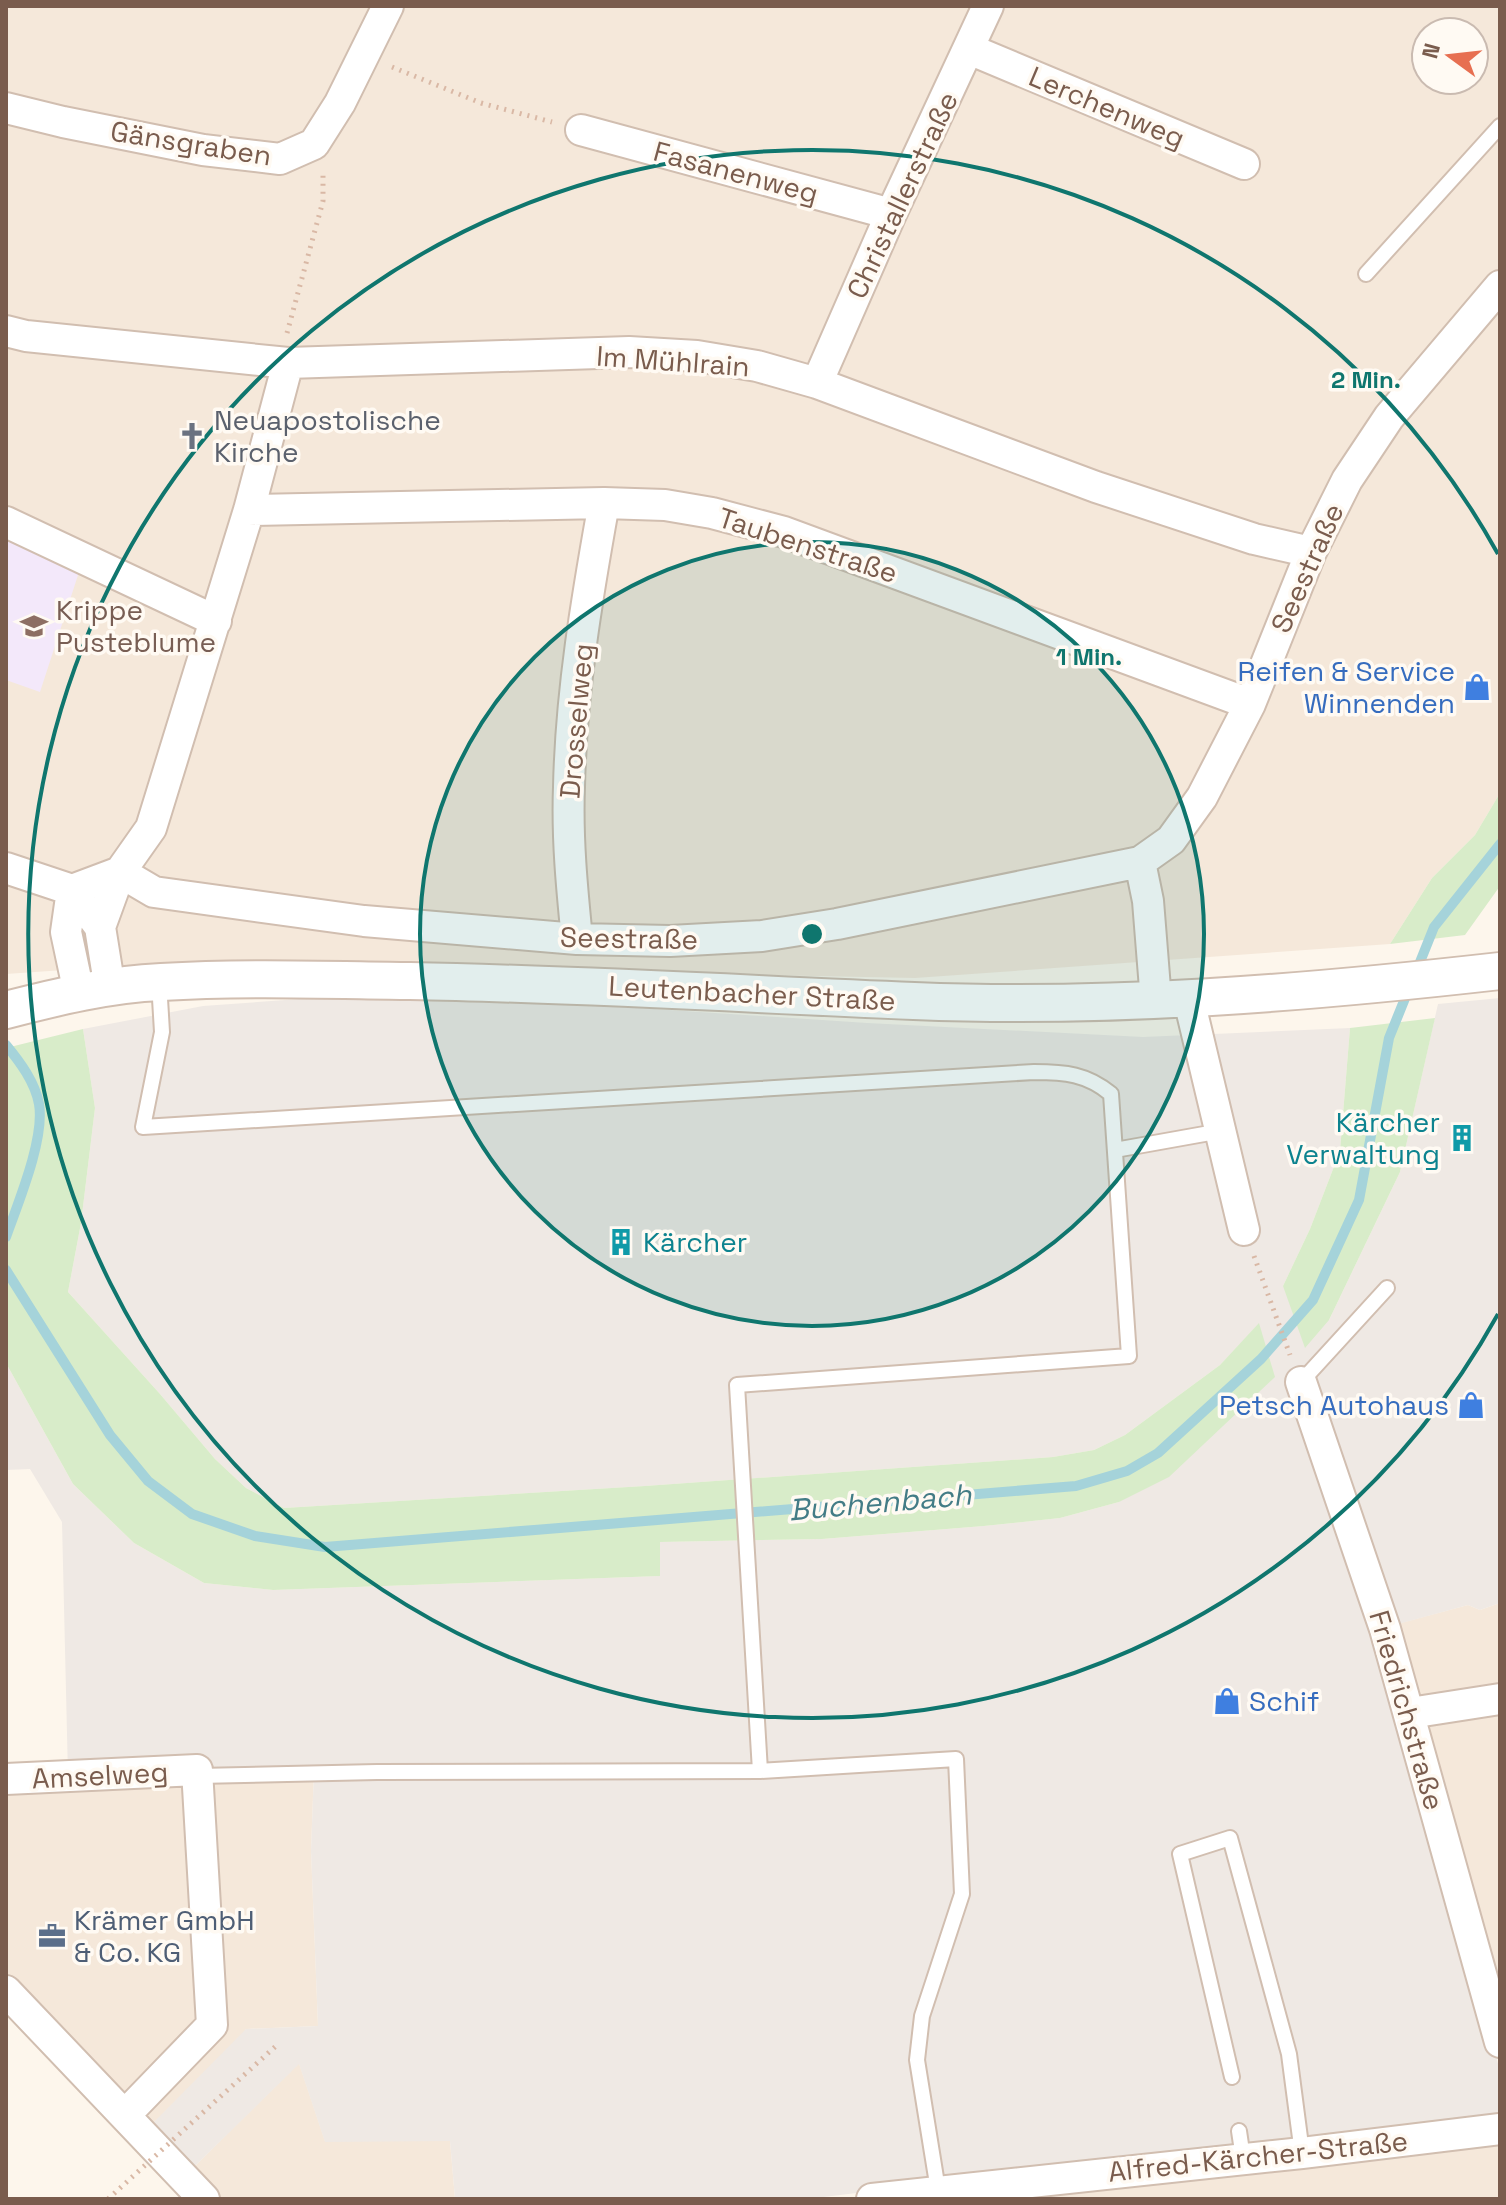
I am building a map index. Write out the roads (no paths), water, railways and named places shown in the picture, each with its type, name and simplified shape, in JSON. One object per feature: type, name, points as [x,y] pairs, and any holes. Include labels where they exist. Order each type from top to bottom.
[{"type":"street","name":"Gänsgraben","points":[[6,108],[203,150],[280,159],[314,144],[365,57],[388,6]]},
{"type":"street","name":"Christallerstraße","points":[[817,383],[891,214],[988,6]]},
{"type":"street","name":"Lerchenweg","points":[[969,49],[1244,164]]},
{"type":"street","name":"Fasanenweg","points":[[581,130],[891,214]]},
{"type":"street","name":"Seestraße","points":[[120,872],[154,892],[364,921],[577,939],[670,941],[762,936],[837,924],[1140,862],[1171,840],[1202,797],[1250,704],[1311,552],[1347,480],[1389,417],[1500,286]]},
{"type":"street","name":"Im Mühlrain","points":[[6,331],[26,336],[287,351],[629,352],[697,356],[757,366],[817,383],[1096,487],[1254,539],[1311,552]]},
{"type":"street","points":[[95,991],[100,927],[120,872],[151,828],[249,510],[287,351]]},
{"type":"street","name":"Taubenstraße","points":[[249,510],[604,503],[665,505],[712,513],[784,532],[1250,704]]},
{"type":"street","name":"Drosselweg","points":[[577,939],[569,856],[569,786],[583,635],[604,503]]},
{"type":"street","points":[[6,522],[216,621]]},
{"type":"street","points":[[1140,862],[1173,1001],[1221,1131],[1244,1230]]},
{"type":"street","points":[[6,868],[72,890],[100,927]]},
{"type":"street","points":[[72,890],[120,872]]},
{"type":"street","points":[[72,890],[66,932],[95,991]]},
{"type":"street","name":"Leutenbacher Straße","points":[[15,1008],[95,991],[159,982],[327,980],[560,984],[918,1001],[1173,1001],[1369,986],[1500,971]]},
{"type":"street","name":"Friedrichstraße","points":[[1296,1371],[1385,1629],[1500,2042]]},
{"type":"street","points":[[1410,1713],[1500,1699]]},
{"type":"street","name":"Amselweg","points":[[6,1779],[197,1770],[212,2025],[125,2115]]},
{"type":"street","points":[[6,1991],[204,2199]]},
{"type":"street","name":"Alfred-Kärcher-Straße","points":[[872,2199],[940,2195],[1241,2144],[1302,2153],[1500,2129]]},
{"type":"lane","points":[[1366,274],[1500,126]]},
{"type":"lane","points":[[159,982],[162,1032],[143,1127],[1034,1072],[1070,1072],[1097,1082],[1111,1094],[1129,1356],[737,1385],[760,1771]]},
{"type":"lane","points":[[1115,1150],[1221,1131]]},
{"type":"lane","points":[[1296,1371],[1387,1288]]},
{"type":"lane","points":[[198,1776],[377,1772],[760,1771],[956,1759],[962,1894],[922,2016],[917,2060],[940,2195]]},
{"type":"lane","points":[[1232,2077],[1180,1854],[1230,1838],[1289,2054],[1302,2153]]},
{"type":"waterway","name":"Buchenbach","points":[[1416,972],[1434,927],[1500,844]]},
{"type":"waterway","name":"Buchenbach","points":[[6,1270],[110,1435],[148,1481],[192,1514],[255,1536],[325,1547],[1076,1486],[1127,1471],[1158,1453],[1261,1359],[1313,1300],[1359,1200],[1389,1038],[1410,986]]},
{"type":"waterway","name":"Buchenbach","points":[[6,1045],[22,1065],[34,1088],[40,1118],[29,1171],[6,1237]]},
{"type":"place","name":"Neuapostolische Kirche","points":[[192,436]]},
{"type":"place","name":"Krippe Pusteblume","points":[[34,626]]},
{"type":"place","name":"Reifen & Service Winnenden","points":[[1477,687]]},
{"type":"place","name":"Kärcher Verwaltung","points":[[1462,1138]]},
{"type":"place","name":"Kärcher","points":[[621,1242]]},
{"type":"place","name":"Petsch Autohaus","points":[[1471,1405]]},
{"type":"place","name":"Schif","points":[[1227,1701]]},
{"type":"place","name":"Krämer GmbH & Co. KG","points":[[52,1936]]}]
